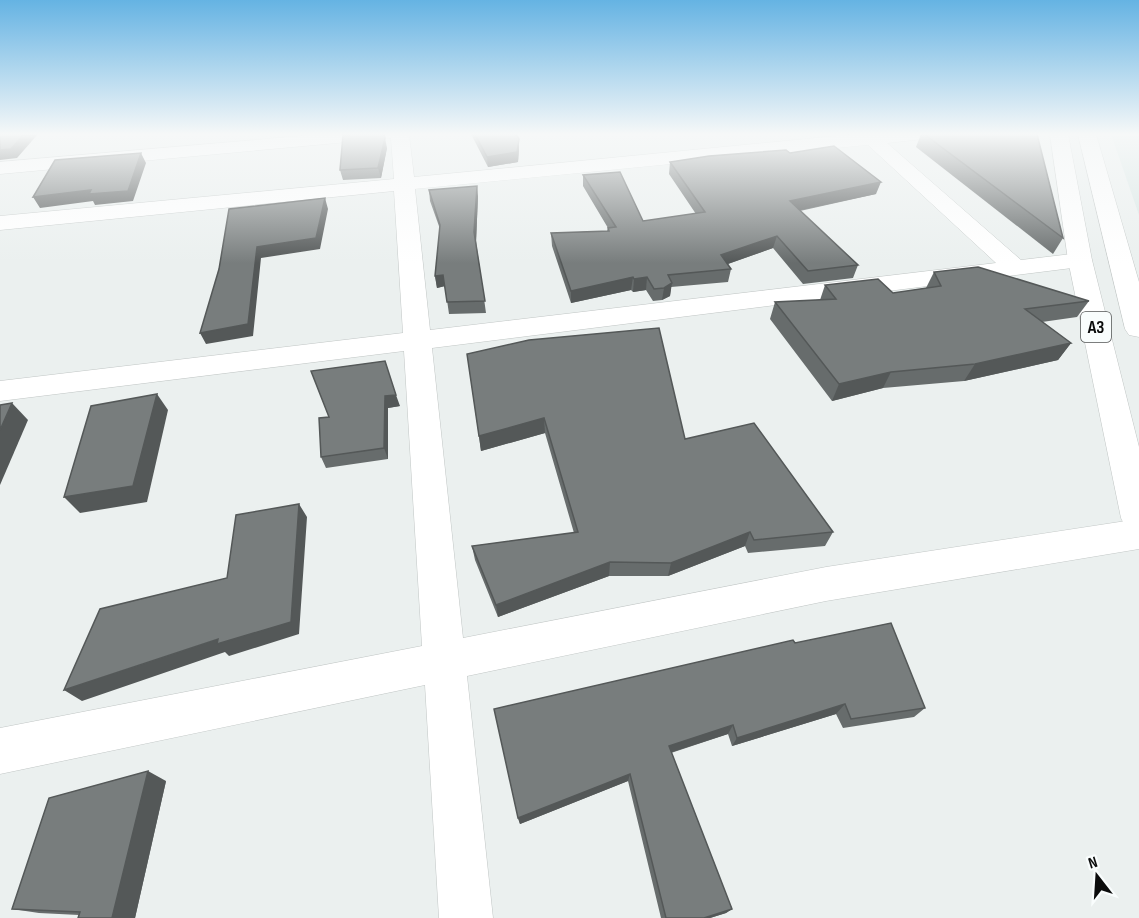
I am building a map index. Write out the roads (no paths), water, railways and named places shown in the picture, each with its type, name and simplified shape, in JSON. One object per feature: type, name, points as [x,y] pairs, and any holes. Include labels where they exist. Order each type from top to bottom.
[{"type":"main road","points":[[403,177],[466,918]]},
{"type":"main road","points":[[0,223],[481,177]]},
{"type":"main road","points":[[914,177],[1016,268]]},
{"type":"main road","name":"A3","points":[[1066,177],[1080,260],[1137,500]]},
{"type":"main road","name":"A3","points":[[1098,177],[1139,330]]},
{"type":"main road","points":[[0,391],[1080,260]]},
{"type":"main road","points":[[0,751],[826,584],[1139,534]]}]
